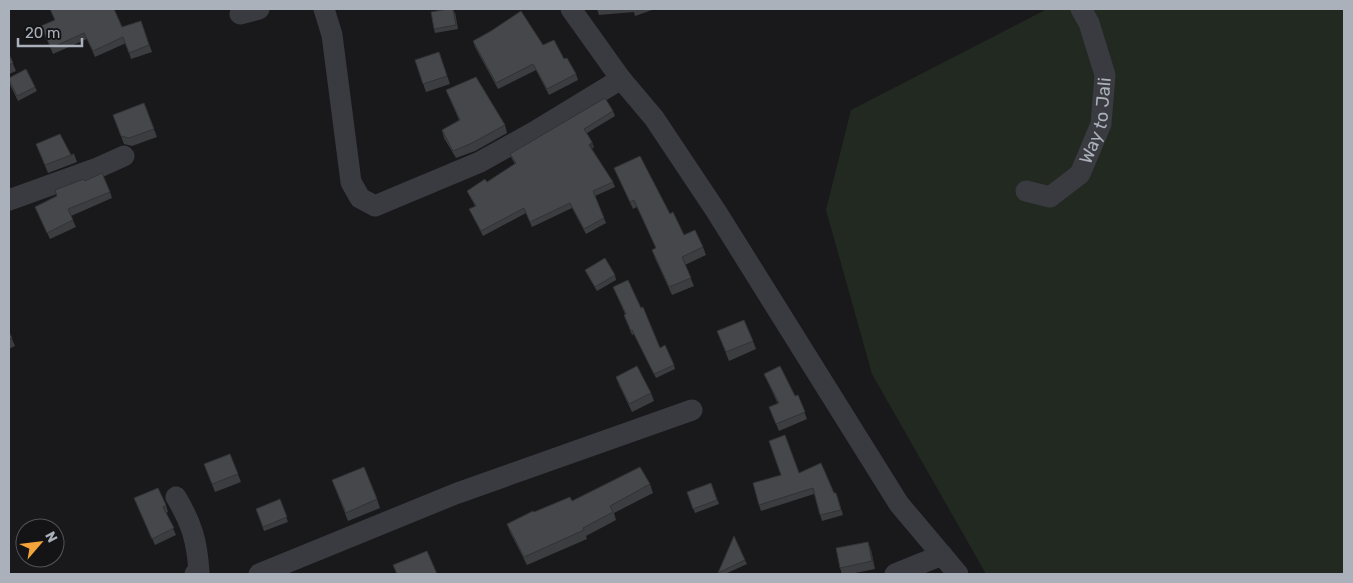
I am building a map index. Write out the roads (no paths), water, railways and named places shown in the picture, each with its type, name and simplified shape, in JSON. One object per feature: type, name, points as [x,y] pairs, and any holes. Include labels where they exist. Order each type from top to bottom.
[{"type":"street","points":[[324,9],[332,35],[350,182],[360,198],[375,206],[480,162],[534,132],[621,79]]},
{"type":"street","points":[[571,9],[621,79],[654,118],[706,195],[899,504],[958,574]]},
{"type":"street","name":"Way to Jali","points":[[1026,192],[1050,197],[1080,174],[1101,124],[1105,75],[1089,23],[1081,9]]},
{"type":"street","points":[[9,200],[94,170],[124,156]]},
{"type":"street","points":[[259,574],[455,494],[692,410]]},
{"type":"street","points":[[176,497],[189,519],[198,552],[198,574]]},
{"type":"street","points":[[895,574],[942,555]]}]
